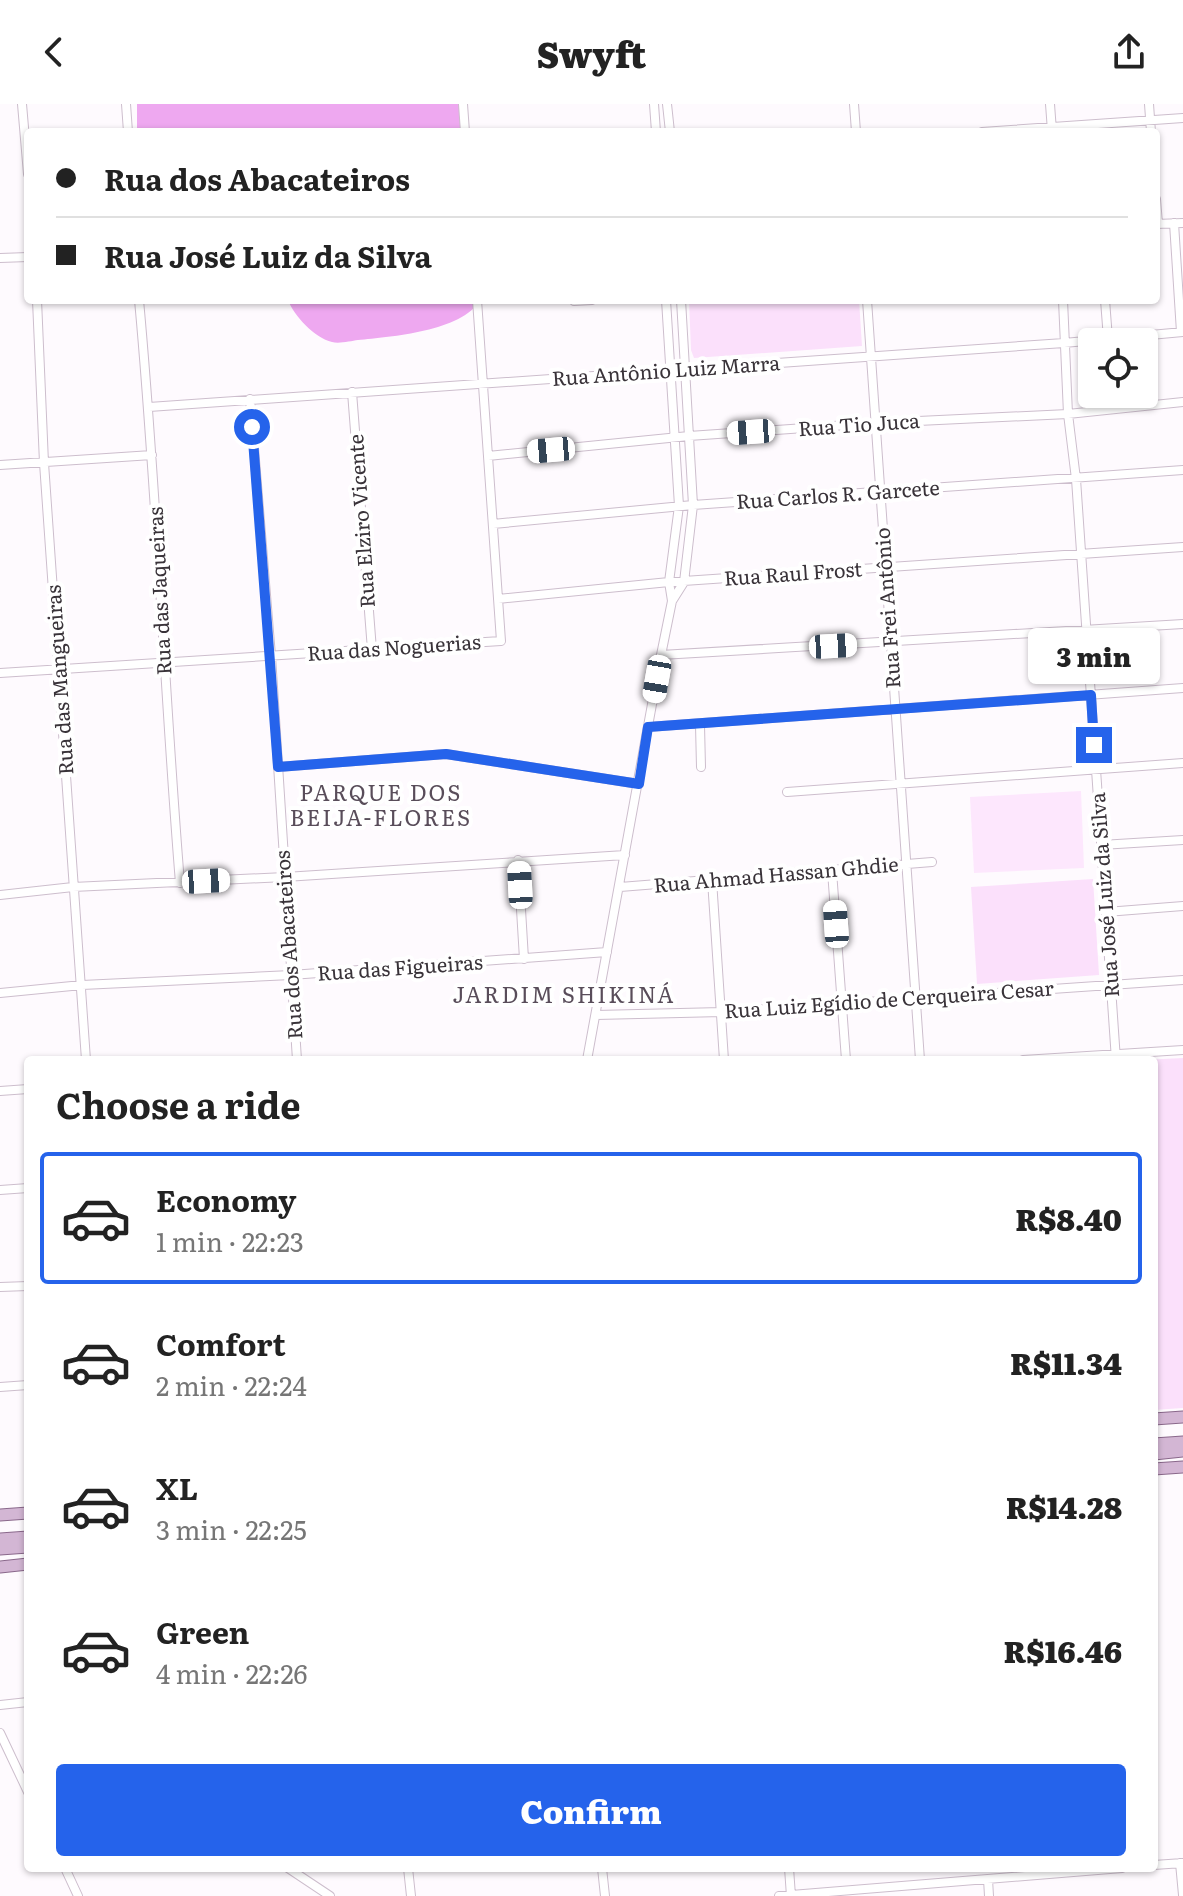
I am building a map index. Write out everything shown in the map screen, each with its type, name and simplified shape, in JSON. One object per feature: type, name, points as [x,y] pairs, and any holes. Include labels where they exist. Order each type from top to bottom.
[{"type":"main road","points":[[1158,1419],[1183,1417]]},
{"type":"main road","points":[[1158,1444],[1183,1442]]},
{"type":"main road","points":[[1158,1454],[1183,1451]]},
{"type":"main road","points":[[1158,1469],[1183,1467]]},
{"type":"main road","points":[[0,1515],[24,1513]]},
{"type":"main road","points":[[0,1539],[24,1537]]},
{"type":"main road","points":[[0,1549],[24,1547]]},
{"type":"main road","points":[[0,1567],[24,1564]]},
{"type":"street","points":[[22,104],[24,128]]},
{"type":"street","points":[[126,104],[128,128]]},
{"type":"street","points":[[463,104],[465,128]]},
{"type":"street","points":[[654,104],[656,128]]},
{"type":"street","points":[[667,104],[670,128]]},
{"type":"street","points":[[854,104],[856,128]]},
{"type":"street","points":[[1050,104],[1052,128]]},
{"type":"street","points":[[1149,104],[1151,128]]},
{"type":"street","points":[[1072,128],[1183,118]]},
{"type":"street","points":[[1179,223],[1182,332]]},
{"type":"street","points":[[0,258],[24,257]]},
{"type":"street","name":"Rua das Mangueiras","points":[[37,304],[44,463],[86,1056]]},
{"type":"street","name":"Rua das Jaqueiras","points":[[139,304],[180,883]]},
{"type":"street","points":[[477,304],[498,599]]},
{"type":"street","points":[[588,1056],[672,601],[669,582],[679,506],[666,304]]},
{"type":"street","points":[[672,601],[684,582],[693,505],[681,304]]},
{"type":"street","name":"Rua Frei Antônio","points":[[867,304],[920,1056]]},
{"type":"street","name":"Rua José Luiz da Silva","points":[[1063,304],[1068,414],[1076,479],[1116,1056]]},
{"type":"street","points":[[1105,304],[1107,328]]},
{"type":"street","name":"Rua Antônio Luiz Marra","points":[[1158,334],[1182,332]]},
{"type":"street","name":"Rua Antônio Luiz Marra","points":[[149,407],[1078,342]]},
{"type":"street","name":"Rua Elziro Vicente","points":[[352,392],[372,650]]},
{"type":"street","name":"Rua dos Abacateiros","points":[[250,399],[271,656],[297,1056]]},
{"type":"street","name":"Rua Tio Juca","points":[[488,456],[689,436],[1068,414],[1183,402]]},
{"type":"street","points":[[0,465],[152,455]]},
{"type":"street","name":"Rua Carlos R. Garcete","points":[[493,524],[679,506],[1183,470]]},
{"type":"street","name":"Rua Raul Frost","points":[[498,599],[669,582],[1183,547]]},
{"type":"street","name":"Rua das Noguerias","points":[[0,673],[501,641],[498,599]]},
{"type":"street","points":[[661,655],[1183,624]]},
{"type":"street","points":[[648,727],[1183,688]]},
{"type":"street","points":[[700,725],[701,767]]},
{"type":"street","points":[[278,767],[446,754],[639,784]]},
{"type":"street","points":[[787,792],[1183,763]]},
{"type":"street","points":[[1101,845],[1183,840]]},
{"type":"street","points":[[0,895],[73,887],[625,855]]},
{"type":"street","points":[[518,860],[524,959]]},
{"type":"street","name":"Rua Ahmad Hassan Ghdie","points":[[620,887],[932,862]]},
{"type":"street","points":[[832,871],[846,1056]]},
{"type":"street","points":[[712,880],[724,1056]]},
{"type":"street","points":[[1106,912],[1183,906]]},
{"type":"street","name":"Rua das Figueiras","points":[[0,993],[82,985],[291,975],[607,952]]},
{"type":"street","name":"Rua Luiz Egídio de Cerqueira Cesar","points":[[596,1015],[722,1012],[1183,980]]},
{"type":"street","points":[[1126,1056],[1183,1050]]},
{"type":"street","points":[[0,1091],[24,1089]]},
{"type":"street","points":[[0,1190],[24,1188]]},
{"type":"street","points":[[0,1287],[24,1286]]},
{"type":"street","points":[[0,1387],[24,1385]]},
{"type":"street","points":[[0,1705],[24,1702]]},
{"type":"street","points":[[0,1733],[24,1784]]},
{"type":"street","points":[[1158,1865],[1182,1863],[1183,1895]]},
{"type":"street","points":[[67,1872],[78,1896]]},
{"type":"street","points":[[294,1872],[330,1896]]},
{"type":"street","points":[[408,1872],[411,1896]]},
{"type":"street","points":[[602,1872],[605,1896]]},
{"type":"street","points":[[789,1872],[791,1895]]},
{"type":"street","points":[[779,1896],[1073,1872]]},
{"type":"street","points":[[988,1879],[989,1896]]},
{"type":"shaded area","points":[[137,104],[463,104],[466,128],[137,128]]},
{"type":"shaded area","points":[[290,304],[476,304],[458,319],[425,330],[338,343],[325,340],[312,331]]},
{"type":"shaded area","points":[[689,304],[859,304],[862,346],[694,358]]},
{"type":"shaded area","points":[[1081,791],[1084,868],[974,873],[970,797]]},
{"type":"shaded area","points":[[1093,879],[1099,975],[977,984],[971,887]]},
{"type":"shaded area","points":[[1183,1058],[1183,1408],[1158,1410],[1158,1059]]},
{"type":"district","name":"PARQUE DOS BEIJA-FLORES","points":[[381,806]]},
{"type":"district","name":"JARDIM SHIKINÁ","points":[[564,995]]},
{"type":"route","points":[[252,427],[278,767],[446,754],[639,784],[648,727],[1091,695],[1094,745]]}]
